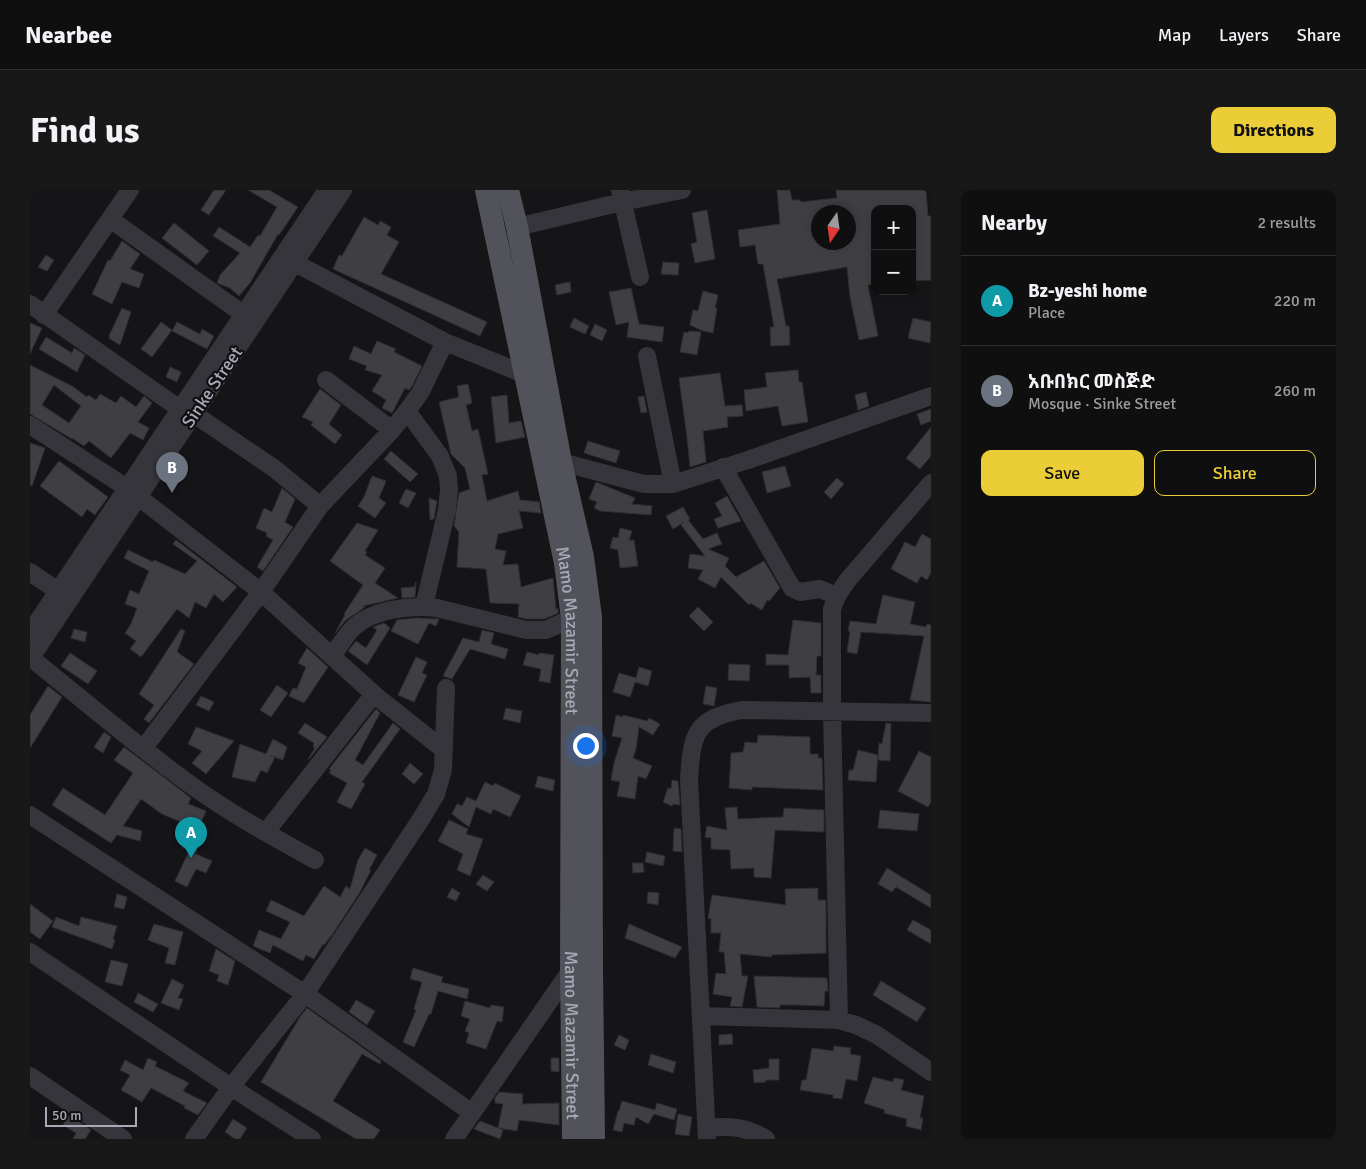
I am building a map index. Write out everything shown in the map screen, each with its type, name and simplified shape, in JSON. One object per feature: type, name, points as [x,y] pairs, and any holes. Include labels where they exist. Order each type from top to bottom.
[{"type":"main road","name":"Mamo Mazamir Street","points":[[486,190],[524,374],[583,557],[591,617],[582,970],[574,1139]]},
{"type":"main road","name":"Mamo Mazamir Street","points":[[508,190],[517,227],[552,464],[572,618],[582,970],[594,1139]]},
{"type":"street","points":[[44,315],[130,190]]},
{"type":"street","name":"Sinke Street","points":[[187,411],[244,314],[327,190]]},
{"type":"street","name":"Sinke Street","points":[[30,658],[133,492],[187,411],[295,263],[344,190]]},
{"type":"street","points":[[517,227],[621,196],[682,190]]},
{"type":"street","points":[[621,196],[640,277]]},
{"type":"street","points":[[110,219],[244,314]]},
{"type":"street","points":[[295,263],[445,342],[524,374]]},
{"type":"street","points":[[30,304],[275,469],[320,506]]},
{"type":"street","points":[[143,750],[261,592],[320,506],[392,430],[407,411],[420,393],[445,342]]},
{"type":"street","points":[[647,356],[673,484]]},
{"type":"street","points":[[326,380],[392,430]]},
{"type":"street","points":[[552,464],[644,484],[673,484],[757,457],[931,396]]},
{"type":"street","points":[[407,411],[440,456],[448,476],[447,510],[424,606]]},
{"type":"street","points":[[30,426],[133,492],[261,592],[374,694],[444,750]]},
{"type":"street","points":[[723,467],[792,588],[800,592],[820,589],[837,596]]},
{"type":"street","points":[[839,1020],[832,712],[832,609],[837,596],[928,491]]},
{"type":"street","name":"Sinke Street","points":[[30,633],[58,591],[133,492]]},
{"type":"street","points":[[30,572],[58,591]]},
{"type":"street","points":[[332,656],[353,629],[369,616],[380,612],[424,606],[526,630],[546,630],[572,618]]},
{"type":"street","points":[[30,658],[143,750],[199,790],[315,860]]},
{"type":"street","points":[[194,1139],[231,1088],[305,994],[436,794],[443,770],[446,688]]},
{"type":"street","points":[[266,832],[374,694]]},
{"type":"street","points":[[766,1139],[753,1131],[728,1126],[707,1134],[689,779],[691,748],[702,725],[720,714],[742,710],[931,713]]},
{"type":"street","points":[[30,815],[305,994],[472,1114]]},
{"type":"street","points":[[30,952],[231,1088],[312,1139]]},
{"type":"street","points":[[454,1139],[582,970]]},
{"type":"street","points":[[701,1016],[839,1020],[856,1025],[877,1035],[931,1072]]},
{"type":"street","points":[[30,1076],[123,1139]]},
{"type":"building","points":[[214,190],[226,190],[209,215],[201,210]]},
{"type":"building","points":[[248,190],[269,190],[298,207],[278,234],[250,283],[239,296],[230,288],[217,283],[220,275],[240,253],[213,236],[219,227],[250,247],[258,235],[260,236],[277,207]]},
{"type":"building","points":[[777,190],[790,190],[792,200],[800,200],[801,202],[837,198],[836,190],[926,190],[928,216],[931,216],[931,280],[916,281],[916,205],[871,205],[871,285],[868,285],[878,336],[859,340],[850,297],[847,267],[777,279],[786,326],[789,326],[790,345],[771,346],[770,327],[774,327],[763,264],[758,264],[755,245],[740,247],[738,230],[780,224]]},
{"type":"building","points":[[707,210],[715,259],[695,263],[691,244],[697,242],[692,213]]},
{"type":"building","points":[[364,217],[378,225],[380,221],[391,227],[387,235],[399,242],[381,274],[487,322],[480,336],[333,269],[339,255],[342,256]]},
{"type":"building","points":[[174,223],[209,251],[197,265],[162,238]]},
{"type":"building","points":[[122,241],[140,254],[130,269],[144,274],[139,288],[122,282],[112,304],[92,294],[108,260],[110,261]]},
{"type":"building","points":[[46,255],[54,260],[47,271],[38,267]]},
{"type":"building","points":[[663,262],[679,263],[678,275],[661,274]]},
{"type":"building","points":[[570,282],[571,292],[557,295],[555,285]]},
{"type":"building","points":[[631,288],[639,324],[664,327],[662,342],[627,337],[629,322],[616,325],[609,292]]},
{"type":"building","points":[[703,291],[718,295],[713,333],[690,325],[693,310],[698,311]]},
{"type":"building","points":[[122,308],[131,312],[120,345],[110,339],[109,336]]},
{"type":"building","points":[[574,318],[589,326],[585,334],[570,327]]},
{"type":"building","points":[[913,318],[931,322],[930,343],[908,338]]},
{"type":"building","points":[[161,322],[172,330],[152,357],[141,349]]},
{"type":"building","points":[[177,322],[200,334],[202,329],[214,336],[207,349],[172,331]]},
{"type":"building","points":[[30,323],[42,328],[30,354]]},
{"type":"building","points":[[595,324],[607,330],[602,341],[590,335]]},
{"type":"building","points":[[689,331],[701,332],[697,355],[680,352],[684,332],[688,333]]},
{"type":"building","points":[[46,337],[72,353],[74,348],[85,355],[77,372],[39,349]]},
{"type":"building","points":[[377,341],[396,349],[394,352],[422,366],[409,390],[405,388],[392,413],[382,408],[386,400],[372,391],[382,375],[365,370],[367,366],[349,359],[354,346],[371,354]]},
{"type":"building","points":[[30,365],[72,386],[87,397],[88,395],[96,400],[100,394],[116,403],[121,396],[136,407],[144,396],[152,403],[138,422],[149,428],[143,440],[130,433],[111,458],[89,441],[84,446],[30,414]],"holes":[[[54,385],[81,406],[69,423],[42,405]]]},
{"type":"building","points":[[170,367],[181,372],[177,382],[166,377]]},
{"type":"building","points":[[798,370],[799,382],[802,382],[808,422],[782,426],[778,406],[746,411],[744,390],[767,387],[765,373]]},
{"type":"building","points":[[720,373],[725,406],[742,405],[743,416],[727,417],[728,427],[703,431],[706,462],[690,467],[679,378]]},
{"type":"building","points":[[468,384],[472,403],[466,405],[472,431],[478,429],[488,474],[482,475],[487,501],[518,491],[520,500],[539,502],[541,513],[519,511],[523,528],[498,534],[495,549],[506,551],[503,565],[518,564],[521,587],[553,578],[558,613],[544,619],[518,617],[519,604],[490,603],[486,569],[457,567],[459,532],[454,526],[459,493],[470,489],[465,468],[451,454],[439,402],[459,397],[457,386]]},
{"type":"building","points":[[320,389],[341,405],[329,424],[342,435],[335,444],[311,425],[313,422],[302,417]]},
{"type":"building","points":[[866,392],[869,406],[858,410],[855,395]]},
{"type":"building","points":[[507,395],[509,423],[521,421],[525,437],[496,443],[491,397]]},
{"type":"building","points":[[644,396],[647,412],[641,413],[638,397]]},
{"type":"building","points":[[931,409],[931,421],[921,425],[917,414]]},
{"type":"building","points":[[931,427],[931,456],[920,469],[906,458]]},
{"type":"building","points":[[588,441],[620,451],[616,463],[584,453]]},
{"type":"building","points":[[30,443],[45,448],[32,486],[30,485]]},
{"type":"building","points":[[391,451],[418,474],[410,482],[384,459]]},
{"type":"building","points":[[59,461],[108,497],[95,515],[87,509],[82,517],[40,486]]},
{"type":"building","points":[[785,466],[791,486],[767,493],[762,472]]},
{"type":"building","points":[[372,476],[386,481],[379,498],[386,503],[375,518],[358,506],[364,497]]},
{"type":"building","points":[[837,478],[844,484],[831,499],[824,492]]},
{"type":"building","points":[[596,482],[635,498],[632,504],[652,506],[651,515],[600,511],[594,508],[597,502],[589,499]]},
{"type":"building","points":[[282,488],[295,499],[285,522],[293,527],[263,571],[257,567],[273,540],[266,536],[267,533],[256,528],[264,508],[272,512]]},
{"type":"building","points":[[406,489],[416,493],[408,508],[399,503]]},
{"type":"building","points":[[727,496],[741,521],[718,528],[714,519],[722,516],[715,503]]},
{"type":"building","points":[[429,498],[437,501],[434,519],[430,520]]},
{"type":"building","points":[[683,507],[690,519],[688,520],[703,539],[717,533],[722,544],[708,549],[729,558],[725,566],[736,577],[764,561],[780,588],[769,601],[767,600],[762,610],[750,603],[749,605],[721,577],[715,588],[698,579],[703,570],[688,568],[690,554],[705,556],[681,525],[684,522],[673,529],[666,516]]},
{"type":"building","points":[[357,523],[378,530],[365,551],[367,552],[365,555],[385,568],[375,583],[398,598],[363,606],[365,607],[346,620],[335,633],[344,614],[363,585],[330,561]]},
{"type":"building","points":[[620,528],[632,531],[629,540],[634,540],[638,566],[620,568],[618,550],[610,548],[613,537],[618,538]]},
{"type":"building","points":[[922,534],[931,539],[931,573],[927,580],[921,576],[917,583],[891,569],[905,542],[915,547]]},
{"type":"building","points":[[176,540],[237,587],[223,602],[214,594],[206,608],[195,602],[189,618],[177,609],[141,657],[130,649],[136,641],[125,633],[131,624],[137,608],[125,604],[130,590],[139,594],[149,571],[124,558],[128,550],[185,574],[197,561],[173,544]]},
{"type":"building","points":[[416,582],[415,597],[402,598],[401,588],[414,587]]},
{"type":"building","points":[[883,595],[915,602],[910,624],[926,627],[927,624],[931,625],[931,702],[910,700],[924,636],[861,632],[857,654],[847,652],[850,621],[876,624]]},
{"type":"building","points":[[698,607],[713,622],[704,631],[689,616]]},
{"type":"building","points":[[416,618],[439,619],[436,626],[429,623],[418,644],[391,631],[397,620]]},
{"type":"building","points":[[793,620],[821,623],[821,656],[817,656],[816,675],[821,675],[821,693],[811,693],[810,677],[789,678],[789,665],[766,665],[766,654],[788,655]]},
{"type":"building","points":[[384,623],[390,628],[367,665],[348,651],[356,641],[366,648],[377,630],[373,627]]},
{"type":"building","points":[[74,629],[87,632],[85,642],[71,638]]},
{"type":"building","points":[[181,629],[185,631],[177,652],[194,664],[149,723],[144,719],[154,705],[139,694]]},
{"type":"building","points":[[482,630],[494,633],[491,644],[508,649],[505,659],[470,649],[452,679],[443,676],[463,638],[479,642]]},
{"type":"building","points":[[307,648],[328,667],[304,703],[289,696],[293,688],[297,689],[306,667],[298,663]]},
{"type":"building","points":[[527,652],[539,655],[539,653],[554,655],[550,683],[539,681],[541,669],[523,665]]},
{"type":"building","points":[[70,653],[97,671],[88,684],[61,666]]},
{"type":"building","points":[[416,657],[427,662],[422,673],[427,675],[414,702],[398,695]]},
{"type":"building","points":[[729,664],[750,665],[749,681],[728,680]]},
{"type":"building","points":[[639,667],[652,671],[648,686],[635,682],[630,697],[613,692],[619,673],[636,678]]},
{"type":"building","points":[[277,685],[288,693],[271,717],[260,710]]},
{"type":"building","points":[[48,686],[62,697],[30,748],[30,715]]},
{"type":"building","points":[[706,686],[717,688],[714,706],[703,704]]},
{"type":"building","points":[[201,696],[214,702],[209,711],[196,705]]},
{"type":"building","points":[[506,708],[522,711],[520,723],[503,719]]},
{"type":"building","points":[[376,709],[380,713],[355,760],[363,765],[393,723],[400,729],[362,782],[365,784],[351,809],[337,802],[347,783],[329,773],[331,770],[329,769]]},
{"type":"building","points":[[616,715],[647,721],[649,718],[660,724],[653,735],[639,727],[633,758],[652,766],[646,779],[638,776],[635,799],[617,796],[620,782],[611,780],[622,738],[612,736]]},
{"type":"building","points":[[305,723],[327,737],[309,759],[315,748],[313,747],[314,743],[298,733]]},
{"type":"building","points":[[886,723],[891,724],[890,761],[878,760],[879,743],[882,744]]},
{"type":"building","points":[[196,727],[234,741],[206,774],[192,763],[202,751],[188,744]]},
{"type":"building","points":[[104,732],[111,737],[103,753],[94,747]]},
{"type":"building","points":[[758,735],[810,737],[810,754],[818,754],[818,758],[822,758],[823,790],[752,787],[752,790],[729,788],[731,753],[743,752],[745,742],[757,743]]},
{"type":"building","points":[[273,739],[287,747],[283,760],[275,757],[267,773],[261,770],[255,782],[232,777],[240,744],[266,754]]},
{"type":"building","points":[[124,747],[191,798],[188,804],[206,811],[198,829],[162,814],[141,799],[123,826],[142,831],[140,841],[117,835],[111,843],[52,805],[63,788],[105,815],[133,773],[114,760]]},
{"type":"building","points":[[858,750],[878,755],[876,782],[848,780],[849,770],[853,770]]},
{"type":"building","points":[[919,751],[931,757],[931,802],[928,807],[898,791]]},
{"type":"building","points":[[410,763],[423,774],[414,784],[402,774]]},
{"type":"building","points":[[538,776],[555,780],[553,791],[535,787]]},
{"type":"building","points":[[672,780],[678,781],[680,805],[673,804],[672,806],[663,802],[668,788],[671,789]]},
{"type":"building","points":[[485,782],[493,786],[495,783],[521,796],[510,817],[493,809],[491,814],[476,807],[469,827],[452,814],[457,804],[462,806],[467,797],[476,801]]},
{"type":"building","points":[[737,807],[738,819],[783,817],[784,808],[824,810],[824,832],[775,830],[771,878],[754,877],[754,868],[731,869],[730,850],[711,849],[711,838],[705,837],[707,826],[727,830],[725,808]]},
{"type":"building","points":[[880,810],[919,814],[917,831],[878,828]]},
{"type":"building","points":[[449,820],[468,829],[466,834],[483,839],[470,876],[457,870],[463,854],[438,841]]},
{"type":"building","points":[[674,828],[681,829],[682,852],[673,851]]},
{"type":"building","points":[[189,830],[202,835],[196,853],[182,848]]},
{"type":"building","points":[[365,848],[377,855],[369,870],[371,870],[360,892],[314,959],[306,955],[303,961],[273,945],[270,953],[253,946],[259,930],[281,939],[290,922],[266,911],[271,900],[304,916],[324,886],[340,897],[346,886],[350,889],[358,860]]},
{"type":"building","points":[[189,851],[212,861],[206,873],[196,869],[187,887],[175,881]]},
{"type":"building","points":[[647,852],[665,856],[663,866],[645,862]]},
{"type":"building","points":[[632,863],[643,863],[644,872],[633,873]]},
{"type":"building","points":[[887,868],[931,895],[931,908],[896,887],[892,892],[878,884]]},
{"type":"building","points":[[483,875],[494,882],[487,891],[476,884]]},
{"type":"building","points":[[452,888],[460,893],[456,901],[447,897]]},
{"type":"building","points":[[818,888],[818,900],[826,900],[826,953],[772,955],[771,957],[740,954],[742,976],[748,976],[742,1007],[730,1006],[732,997],[713,994],[716,973],[726,974],[724,952],[719,952],[721,933],[711,933],[711,919],[708,918],[712,895],[786,905],[785,889]]},
{"type":"building","points":[[648,892],[659,893],[658,905],[647,903]]},
{"type":"building","points":[[117,894],[127,897],[124,909],[114,907]]},
{"type":"building","points":[[30,904],[53,921],[40,939],[30,932]]},
{"type":"building","points":[[56,917],[79,926],[81,917],[117,926],[112,949],[52,927]]},
{"type":"building","points":[[913,920],[931,930],[931,944],[907,930]]},
{"type":"building","points":[[154,924],[183,932],[175,965],[165,963],[169,948],[148,940]]},
{"type":"building","points":[[629,924],[682,947],[675,958],[625,938]]},
{"type":"building","points":[[216,949],[235,961],[228,985],[217,981],[219,975],[209,971]]},
{"type":"building","points":[[111,960],[128,964],[122,986],[105,982]]},
{"type":"building","points":[[413,968],[443,977],[441,982],[469,989],[467,999],[438,991],[431,1014],[429,1014],[414,1047],[403,1042],[416,1010],[414,1009],[422,982],[410,979]]},
{"type":"building","points":[[754,976],[827,978],[828,991],[825,991],[824,1006],[780,1005],[780,1008],[757,1007]]},
{"type":"building","points":[[172,979],[184,985],[178,998],[183,999],[179,1010],[161,1003]]},
{"type":"building","points":[[881,981],[926,1008],[917,1022],[873,995]]},
{"type":"building","points":[[138,993],[158,1004],[153,1012],[134,1002]]},
{"type":"building","points":[[356,1000],[375,1011],[367,1025],[349,1012]]},
{"type":"building","points":[[465,1001],[490,1008],[491,1005],[504,1007],[502,1022],[497,1021],[486,1049],[466,1043],[469,1033],[465,1031],[470,1019],[461,1016]]},
{"type":"building","points":[[307,1008],[381,1061],[380,1064],[362,1054],[333,1101],[380,1130],[374,1139],[356,1139],[261,1082]]},
{"type":"building","points":[[732,1034],[733,1044],[719,1045],[719,1035]]},
{"type":"building","points":[[619,1035],[629,1040],[625,1050],[614,1045]]},
{"type":"building","points":[[834,1046],[851,1048],[850,1054],[861,1056],[857,1081],[846,1079],[842,1099],[833,1098],[833,1095],[800,1090],[802,1080],[806,1080],[812,1048],[833,1051]]},
{"type":"building","points":[[651,1054],[676,1062],[673,1073],[648,1065]]},
{"type":"building","points":[[148,1058],[157,1062],[155,1066],[189,1083],[183,1091],[207,1103],[198,1115],[151,1088],[142,1102],[121,1090],[130,1075],[120,1070],[125,1060],[143,1070]]},
{"type":"building","points":[[551,1058],[559,1058],[559,1072],[551,1071]]},
{"type":"building","points":[[769,1059],[779,1059],[779,1080],[766,1080],[766,1082],[754,1083],[753,1070],[769,1068]]},
{"type":"building","points":[[873,1077],[893,1082],[894,1078],[904,1080],[901,1090],[924,1096],[920,1118],[923,1118],[921,1130],[906,1126],[907,1119],[884,1113],[885,1110],[864,1103]]},
{"type":"building","points":[[499,1092],[523,1094],[522,1104],[559,1103],[559,1125],[519,1120],[517,1131],[498,1128],[503,1104],[495,1103],[495,1098]]},
{"type":"building","points":[[622,1101],[655,1110],[657,1103],[677,1109],[674,1120],[654,1114],[648,1124],[636,1117],[634,1125],[624,1123],[622,1132],[613,1130]]},
{"type":"building","points":[[678,1114],[692,1117],[689,1136],[675,1134]]},
{"type":"building","points":[[69,1115],[91,1130],[85,1139],[73,1139],[76,1133],[63,1125]]},
{"type":"building","points":[[233,1119],[247,1128],[240,1139],[235,1139],[225,1132]]},
{"type":"building","points":[[480,1121],[503,1130],[500,1139],[474,1129]]},
{"type":"place","name":"አቡበክር መስጅድ","points":[[172,493]]},
{"type":"place","name":"Bz-yeshi home","points":[[191,858]]}]
